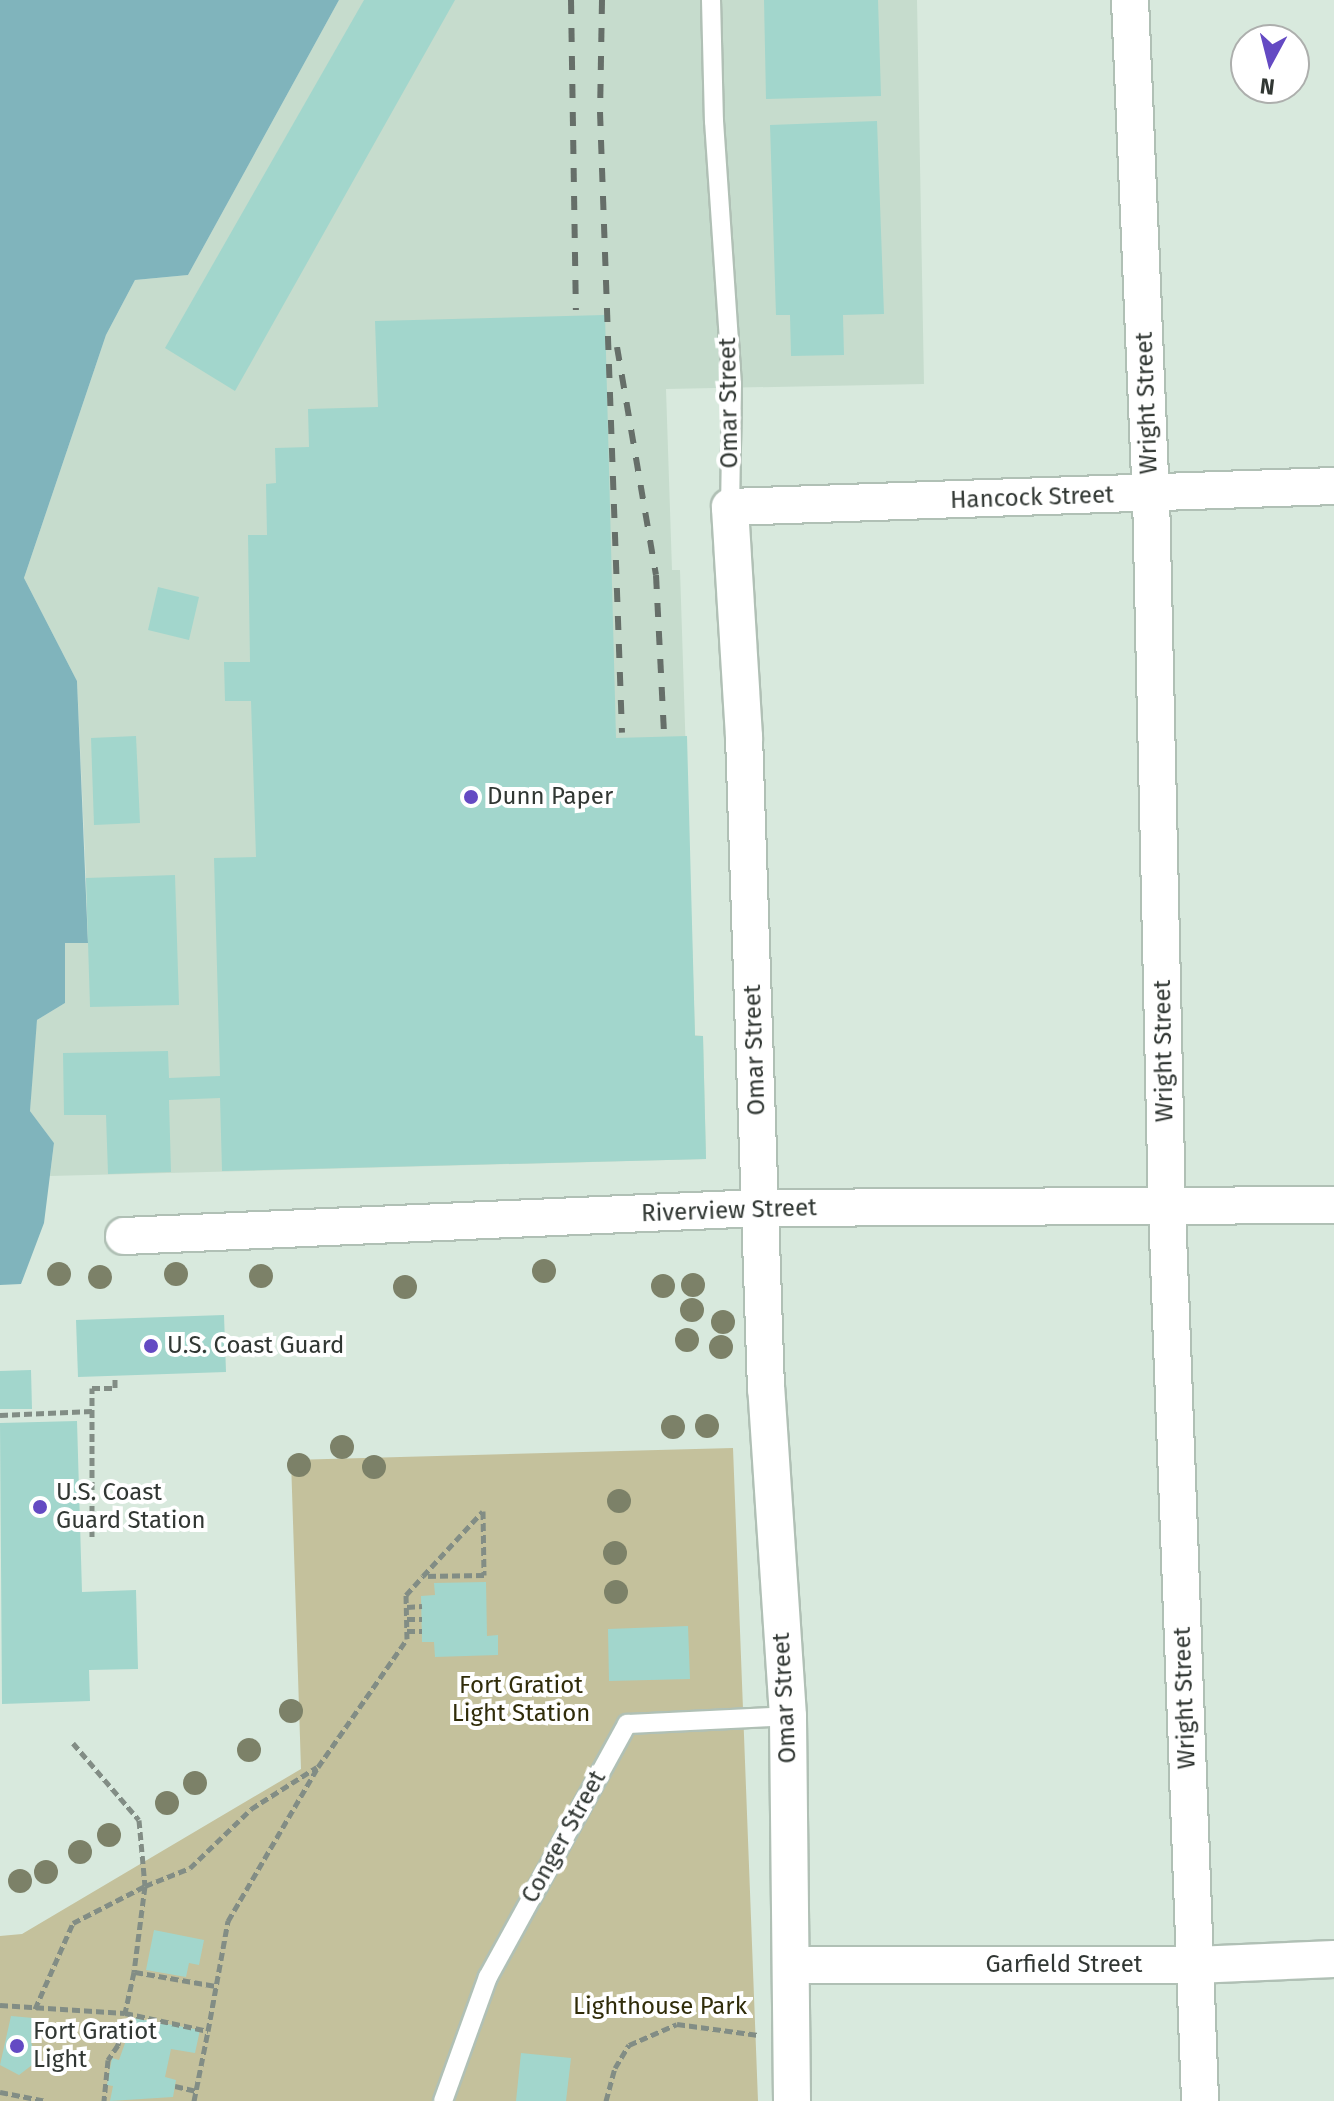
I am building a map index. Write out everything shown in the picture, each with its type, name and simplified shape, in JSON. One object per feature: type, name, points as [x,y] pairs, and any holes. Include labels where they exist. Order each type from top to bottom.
[{"type":"street","name":"Wright Street","points":[[1130,0],[1151,494],[1167,1208],[1200,2101]]},
{"type":"street","name":"Hancock Street","points":[[730,507],[1334,486]]},
{"type":"street","name":"Omar Street","points":[[730,507],[744,737],[760,1208],[788,1716],[794,1965],[790,2036],[792,2101]]},
{"type":"street","name":"Riverview Street","points":[[124,1236],[760,1208],[1334,1205]]},
{"type":"street","name":"Garfield Street","points":[[794,1965],[1195,1965],[1334,1959]]},
{"type":"lane","name":"Omar Street","points":[[711,0],[714,121],[732,384],[730,507]]},
{"type":"lane","name":"Conger Street","points":[[443,2101],[488,1977],[627,1724],[788,1716]]},
{"type":"path","points":[[92,1537],[92,1388],[115,1388],[115,1376]]},
{"type":"path","points":[[0,1415],[92,1411]]},
{"type":"path","points":[[194,2101],[228,1921],[318,1767],[407,1639],[406,1595],[423,1576],[463,1532],[483,1511],[484,1575],[423,1576]]},
{"type":"path","points":[[407,1607],[422,1606]]},
{"type":"path","points":[[407,1619],[422,1619]]},
{"type":"path","points":[[407,1631],[422,1631]]},
{"type":"path","points":[[73,1743],[139,1820],[145,1886],[134,1972],[125,2013],[108,2060],[104,2101]]},
{"type":"path","points":[[35,2009],[73,1923],[145,1886],[190,1868],[251,1809],[318,1767]]},
{"type":"path","points":[[134,1972],[216,1986]]},
{"type":"path","points":[[0,2005],[125,2013],[208,2031]]},
{"type":"path","points":[[606,2101],[615,2068],[629,2045],[677,2024],[790,2036]]},
{"type":"path","points":[[175,2086],[196,2091]]},
{"type":"path","points":[[0,2092],[46,2101]]},
{"type":"shaded area","points":[[339,0],[917,0],[924,384],[666,389],[672,570],[680,570],[695,1035],[703,1036],[706,1159],[50,1176],[54,1143],[30,1111],[33,1052],[37,1020],[65,1003],[65,943],[88,942],[86,878],[77,681],[24,578],[106,335],[135,280],[188,275]]},
{"type":"green space","name":"Fort Gratiot Light Station","points":[[733,1448],[758,2101],[0,2101],[0,1936],[22,1934],[301,1769],[291,1460]]},
{"type":"water","points":[[0,0],[339,0],[188,275],[135,280],[106,335],[24,578],[77,681],[88,943],[65,943],[65,1003],[37,1020],[30,1111],[54,1143],[44,1223],[21,1284],[0,1285]]},
{"type":"building","points":[[364,0],[455,0],[235,391],[165,348]]},
{"type":"building","points":[[764,0],[878,0],[881,96],[766,99]]},
{"type":"building","points":[[877,121],[884,314],[843,315],[844,355],[791,356],[790,315],[776,315],[770,125]]},
{"type":"building","name":"Dunn Paper","points":[[605,315],[616,738],[687,736],[695,1036],[703,1036],[706,1159],[222,1171],[220,1098],[169,1100],[171,1172],[108,1174],[106,1115],[64,1115],[63,1053],[168,1051],[169,1078],[220,1076],[214,858],[256,857],[251,701],[225,701],[224,662],[250,662],[248,535],[267,535],[266,484],[276,483],[275,448],[309,447],[308,409],[378,407],[375,321]]},
{"type":"building","points":[[158,587],[199,597],[189,640],[148,630]]},
{"type":"building","points":[[136,736],[140,823],[94,825],[91,738]]},
{"type":"building","points":[[175,875],[179,1005],[90,1007],[86,878]]},
{"type":"building","name":"U.S. Coast Guard","points":[[224,1315],[226,1372],[78,1377],[76,1320]]},
{"type":"building","points":[[31,1370],[32,1409],[0,1409],[0,1371]]},
{"type":"building","name":"U.S. Coast Guard Station","points":[[77,1421],[82,1592],[136,1590],[138,1669],[89,1670],[90,1701],[2,1704],[0,1423]]},
{"type":"building","points":[[486,1582],[487,1636],[498,1635],[498,1655],[435,1657],[434,1642],[422,1642],[421,1596],[435,1595],[434,1583]]},
{"type":"building","points":[[688,1626],[690,1679],[609,1681],[608,1629]]},
{"type":"building","points":[[154,1930],[204,1940],[199,1965],[189,1963],[186,1977],[146,1970]]},
{"type":"building","name":"Fort Gratiot Light","points":[[11,2016],[33,2018],[31,2041],[36,2062],[19,2075],[0,2065]]},
{"type":"building","points":[[134,2018],[200,2030],[195,2053],[171,2049],[165,2077],[176,2080],[173,2097],[110,2101],[113,2086],[107,2085],[112,2058],[119,2060]]},
{"type":"building","points":[[521,2053],[571,2058],[566,2101],[516,2101]]},
{"type":"railway","points":[[571,0],[576,310]]},
{"type":"railway","points":[[602,0],[600,112],[622,733]]},
{"type":"railway","points":[[617,347],[656,575],[664,731]]},
{"type":"place","name":"Dunn Paper","points":[[471,797]]},
{"type":"place","name":"U.S. Coast Guard","points":[[151,1346]]},
{"type":"place","name":"U.S. Coast Guard Station","points":[[40,1507]]},
{"type":"place","name":"Fort Gratiot Light","points":[[17,2046]]},
{"type":"park label","name":"Lighthouse Park","points":[[660,2007]]}]
